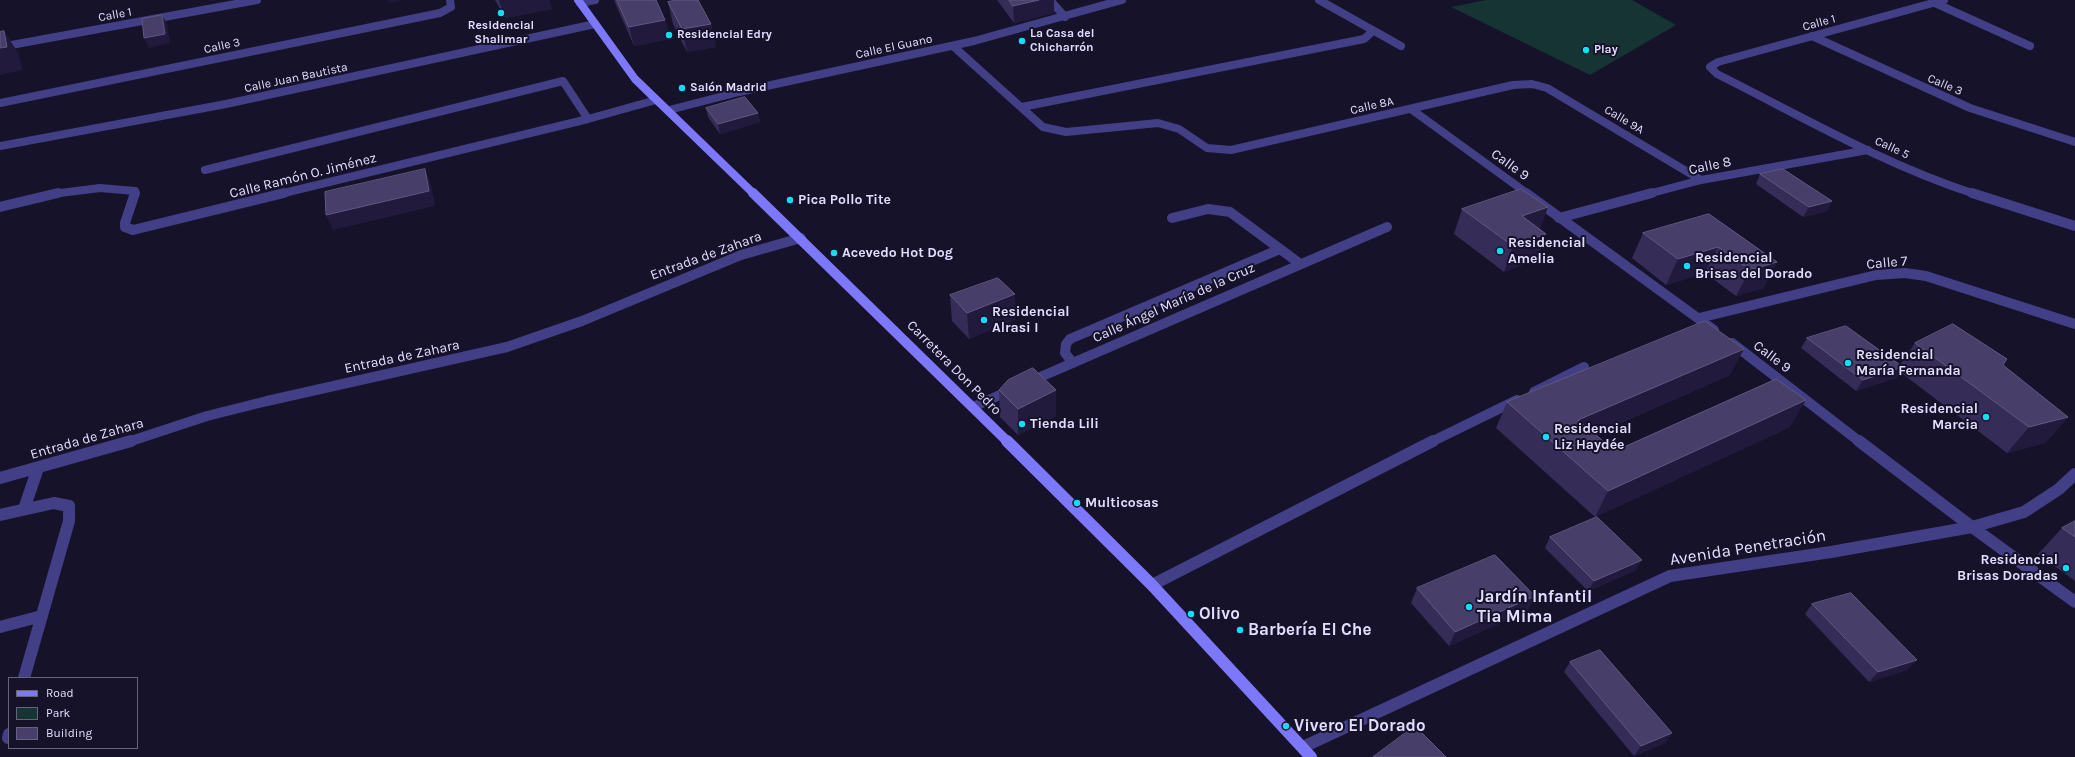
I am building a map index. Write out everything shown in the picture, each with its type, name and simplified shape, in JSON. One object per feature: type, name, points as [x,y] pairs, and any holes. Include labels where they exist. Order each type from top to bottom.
[{"type":"street","name":"Calle 1","points":[[0,47],[257,0]]},
{"type":"street","name":"Calle 3","points":[[0,102],[432,14],[449,9],[452,5],[450,0]]},
{"type":"street","points":[[579,1],[594,0]]},
{"type":"street","points":[[1050,0],[1065,17]]},
{"type":"street","name":"Calle El Guano","points":[[669,110],[724,95],[953,46],[1065,17],[1122,0]]},
{"type":"street","points":[[1319,0],[1401,46]]},
{"type":"street","name":"Calle 1","points":[[1710,67],[1718,62],[1944,0]]},
{"type":"street","name":"Carretera Don Pedro","points":[[579,1],[635,79],[801,238],[1152,585],[1311,757]]},
{"type":"street","points":[[1935,3],[2030,46]]},
{"type":"street","name":"Calle Juan Bautista","points":[[0,146],[226,104],[595,24]]},
{"type":"street","points":[[953,46],[1022,107],[1364,39],[1373,31]]},
{"type":"street","name":"Calle 3","points":[[1812,36],[1970,108],[2024,127],[2075,142]]},
{"type":"street","name":"Calle 5","points":[[1710,67],[1717,74],[1868,150],[1934,181],[2075,226]]},
{"type":"street","points":[[205,170],[563,81],[588,119]]},
{"type":"street","name":"Calle 8A","points":[[1022,107],[1043,127],[1066,132],[1158,123],[1172,124],[1182,129],[1203,147],[1217,151],[1231,150],[1513,85],[1532,84]]},
{"type":"street","name":"Calle 9A","points":[[1532,84],[1547,88],[1701,180]]},
{"type":"street","name":"Calle Ramón O. Jiménez","points":[[0,207],[52,194],[113,187],[135,191],[134,202],[124,220],[125,227],[133,230],[588,119],[656,100]]},
{"type":"street","name":"Calle 9","points":[[1411,109],[1559,218],[1699,318],[1972,527],[2075,602]]},
{"type":"street","name":"Calle 8","points":[[1559,218],[1701,180],[1868,150]]},
{"type":"street","points":[[1172,218],[1202,209],[1222,210],[1241,220],[1299,263]]},
{"type":"street","name":"Calle Ángel María de la Cruz","points":[[973,407],[1299,263],[1387,227]]},
{"type":"street","name":"Entrada de Zahara","points":[[0,478],[151,435],[207,416],[267,401],[507,348],[582,321],[734,258],[801,238]]},
{"type":"street","points":[[1073,363],[1065,353],[1066,344],[1070,339],[1280,249]]},
{"type":"street","name":"Calle 7","points":[[1699,318],[1876,275],[1905,273],[1926,276],[2075,324]]},
{"type":"street","points":[[1152,585],[1411,451],[1584,368]]},
{"type":"street","points":[[24,509],[38,468]]},
{"type":"street","name":"Avenida Penetración","points":[[1303,747],[1670,576],[1831,552],[1972,527],[2024,512],[2059,489],[2075,474]]},
{"type":"street","points":[[0,515],[54,503],[69,506],[69,521],[24,677]]},
{"type":"street","points":[[0,627],[42,616]]},
{"type":"green space","name":"Play","points":[[1486,0],[1632,0],[1676,25],[1590,75],[1451,7]]},
{"type":"building","points":[[617,0],[656,0],[665,20],[629,27]]},
{"type":"building","points":[[676,0],[698,0],[711,24],[682,29],[668,2]]},
{"type":"building","points":[[1009,0],[1039,0],[1013,6]]},
{"type":"building","points":[[162,15],[165,34],[144,38],[142,19]]},
{"type":"building","points":[[4,31],[7,47],[0,48],[0,32]]},
{"type":"building","points":[[745,97],[758,113],[718,124],[706,108]]},
{"type":"building","points":[[425,169],[429,191],[326,215],[325,192]]},
{"type":"building","points":[[1783,169],[1832,201],[1809,207],[1760,174]]},
{"type":"building","points":[[1521,189],[1548,207],[1522,216],[1546,234],[1513,246],[1462,209]]},
{"type":"building","points":[[1709,214],[1777,262],[1750,270],[1718,247],[1678,259],[1643,233]]},
{"type":"building","points":[[998,278],[1015,294],[967,313],[950,295]]},
{"type":"building","points":[[1705,321],[1744,349],[1578,420],[1615,451],[1776,379],[1806,400],[1608,491],[1507,402]]},
{"type":"building","points":[[1953,324],[2007,359],[2003,365],[2068,417],[2029,427],[1915,343]]},
{"type":"building","points":[[1846,326],[1903,367],[1863,380],[1807,338]]},
{"type":"building","points":[[1033,368],[1056,390],[1018,409],[999,390],[1008,380]]},
{"type":"building","points":[[1597,517],[1642,560],[1594,581],[1550,537]]},
{"type":"building","points":[[2075,521],[2075,537],[2062,528]]},
{"type":"building","name":"Jardín Infantil Tia Mima","points":[[1495,555],[1535,596],[1455,632],[1417,588]]},
{"type":"building","points":[[1851,593],[1917,660],[1878,672],[1812,604]]},
{"type":"building","points":[[1600,650],[1672,733],[1641,746],[1570,662]]},
{"type":"building","points":[[1415,726],[1446,757],[1373,757]]},
{"type":"place","name":"Residencial Shalimar","points":[[501,13]]},
{"type":"place","name":"Residencial Edry","points":[[669,35]]},
{"type":"place","name":"La Casa del Chicharrón","points":[[1022,41]]},
{"type":"place","name":"Play","points":[[1586,50]]},
{"type":"place","name":"Salón Madrid","points":[[682,88]]},
{"type":"place","name":"Pica Pollo Tite","points":[[790,200]]},
{"type":"place","name":"Residencial Amelia","points":[[1500,251]]},
{"type":"place","name":"Acevedo Hot Dog","points":[[834,253]]},
{"type":"place","name":"Residencial Brisas del Dorado","points":[[1687,266]]},
{"type":"place","name":"Residencial Alrasi I","points":[[984,320]]},
{"type":"place","name":"Residencial María Fernanda","points":[[1848,363]]},
{"type":"place","name":"Residencial Marcia","points":[[1986,417]]},
{"type":"place","name":"Tienda Lili","points":[[1022,424]]},
{"type":"place","name":"Residencial Liz Haydée","points":[[1546,437]]},
{"type":"place","name":"Multicosas","points":[[1077,503]]},
{"type":"place","name":"Residencial Brisas Doradas","points":[[2066,568]]},
{"type":"place","name":"Jardín Infantil Tia Mima","points":[[1469,607]]},
{"type":"place","name":"Olivo","points":[[1191,614]]},
{"type":"place","name":"Barbería El Che","points":[[1240,630]]},
{"type":"place","name":"Vivero El Dorado","points":[[1286,726]]}]
